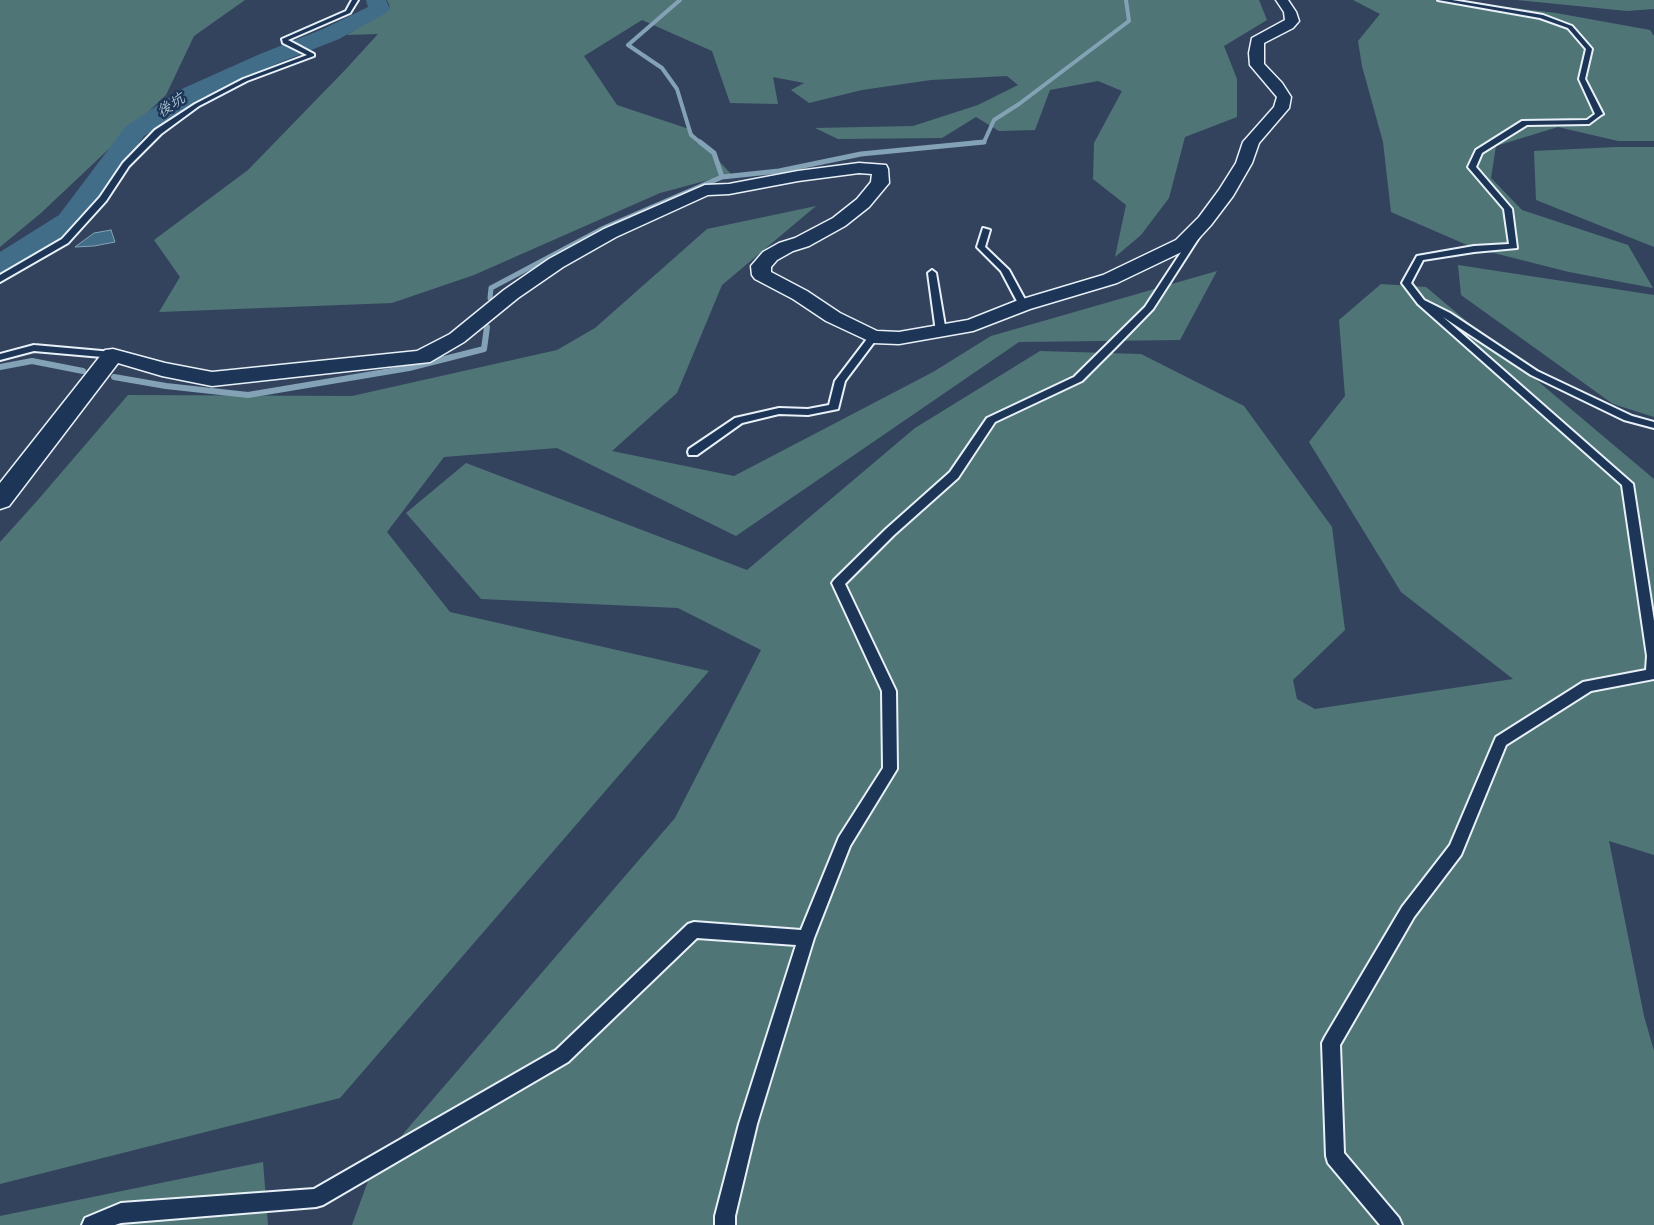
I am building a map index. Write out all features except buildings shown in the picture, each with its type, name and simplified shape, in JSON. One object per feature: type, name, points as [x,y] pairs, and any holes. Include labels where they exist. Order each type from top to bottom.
[{"type":"street","points":[[0,500],[113,355],[162,369],[212,378],[422,357],[458,338],[511,294],[556,263],[610,233],[705,190],[729,189],[798,176],[859,168],[880,169],[880,183],[863,203],[840,222],[802,242],[786,247],[770,256],[761,266],[762,275],[800,295],[833,317],[873,337],[899,338],[973,325],[1023,305],[1110,280],[1183,244],[1205,221],[1244,163],[1251,142],[1281,108],[1284,97],[1278,86],[1266,77],[1257,66],[1256,53],[1257,41],[1292,21],[1290,12],[1282,0]]},
{"type":"lane","points":[[0,280],[65,241],[103,198],[126,165],[158,132],[197,105],[245,80],[312,55],[285,42],[285,39],[348,12],[354,0]]},
{"type":"lane","points":[[1392,1225],[1335,1156],[1331,1043],[1408,912],[1456,850],[1502,740],[1588,686],[1652,674],[1653,656],[1626,484],[1421,302],[1406,283],[1420,258],[1474,249],[1514,246],[1508,209],[1472,166],[1479,152],[1525,123],[1589,122],[1599,114],[1582,79],[1589,49],[1570,27],[1541,16],[1441,0]]},
{"type":"lane","points":[[725,1225],[725,1216],[748,1124],[806,938],[844,842],[890,768],[889,692],[838,584],[890,532],[954,475],[991,420],[1078,379],[1113,346],[1148,308],[1205,221]]},
{"type":"lane","points":[[986,230],[981,247],[1005,270],[1023,305]]},
{"type":"lane","points":[[932,273],[940,332]]},
{"type":"lane","points":[[1421,302],[1447,315],[1534,374],[1628,418],[1654,425]]},
{"type":"lane","points":[[693,452],[739,420],[780,411],[808,412],[834,406],[840,381],[873,337]]},
{"type":"lane","points":[[0,357],[34,348],[113,355]]},
{"type":"lane","points":[[92,1225],[121,1213],[316,1198],[562,1056],[694,930],[806,938]]},
{"type":"green space","points":[[0,0],[245,0],[194,36],[166,95],[41,213],[0,247]]},
{"type":"green space","points":[[387,0],[1259,0],[1267,20],[1224,46],[1237,79],[1237,117],[1185,137],[1169,198],[1141,235],[1115,257],[1126,205],[1093,179],[1094,143],[1122,91],[1098,81],[1050,90],[1035,130],[999,131],[976,117],[942,138],[838,139],[815,128],[913,126],[978,105],[1018,85],[1007,76],[931,80],[862,90],[809,103],[791,90],[804,83],[773,77],[778,104],[730,103],[712,51],[642,20],[584,56],[617,105],[689,129],[731,174],[660,193],[474,275],[392,303],[159,312],[180,277],[154,240],[248,170],[378,34],[347,35],[390,7]]},
{"type":"green space","points":[[1353,0],[1462,0],[1465,2],[1556,13],[1650,30],[1654,36],[1654,141],[1618,141],[1558,127],[1496,146],[1491,178],[1522,210],[1628,245],[1653,288],[1569,272],[1474,248],[1391,212],[1383,142],[1362,66],[1358,41],[1380,14]]},
{"type":"green space","points":[[1517,0],[1654,0],[1654,9],[1627,11]]},
{"type":"green space","points":[[1654,147],[1654,247],[1536,200],[1534,151]]},
{"type":"green space","points":[[816,206],[722,285],[677,393],[612,451],[734,476],[933,372],[991,336],[1217,271],[1180,340],[1019,342],[736,536],[557,448],[444,457],[387,532],[450,612],[709,671],[340,1098],[0,1184],[0,542],[128,395],[352,396],[557,350],[595,328],[707,229]]},
{"type":"green space","points":[[1458,265],[1654,295],[1654,417],[1613,404],[1461,295]]},
{"type":"green space","points":[[1381,284],[1426,287],[1654,479],[1654,855],[1609,841],[1644,1016],[1654,1051],[1654,1225],[352,1225],[372,1170],[675,818],[761,650],[678,608],[481,599],[406,513],[466,463],[747,570],[915,428],[1040,351],[1141,354],[1244,406],[1332,527],[1345,630],[1293,680],[1297,699],[1315,709],[1513,679],[1401,592],[1309,442],[1345,396],[1339,320]]},
{"type":"green space","points":[[263,1162],[268,1225],[0,1225],[0,1216]]},
{"type":"water","points":[[111,230],[115,242],[75,247],[94,233]]},
{"type":"waterway","name":"後坑","points":[[0,266],[69,221],[135,131],[193,93],[268,59],[331,34],[379,9],[376,0]]},
{"type":"waterway","points":[[680,0],[628,45],[662,68],[677,89],[691,135],[701,143]]},
{"type":"waterway","points":[[984,142],[994,120],[1019,104],[1129,21],[1126,0]]},
{"type":"waterway","points":[[700,142],[714,153],[722,177]]},
{"type":"waterway","points":[[722,177],[779,171],[861,154],[984,142]]},
{"type":"waterway","points":[[972,143],[984,142]]},
{"type":"waterway","points":[[490,298],[491,288],[604,228],[722,177]]},
{"type":"waterway","points":[[114,377],[166,386],[248,395],[409,368],[484,349],[487,327]]},
{"type":"waterway","points":[[0,367],[32,361],[83,371]]}]
